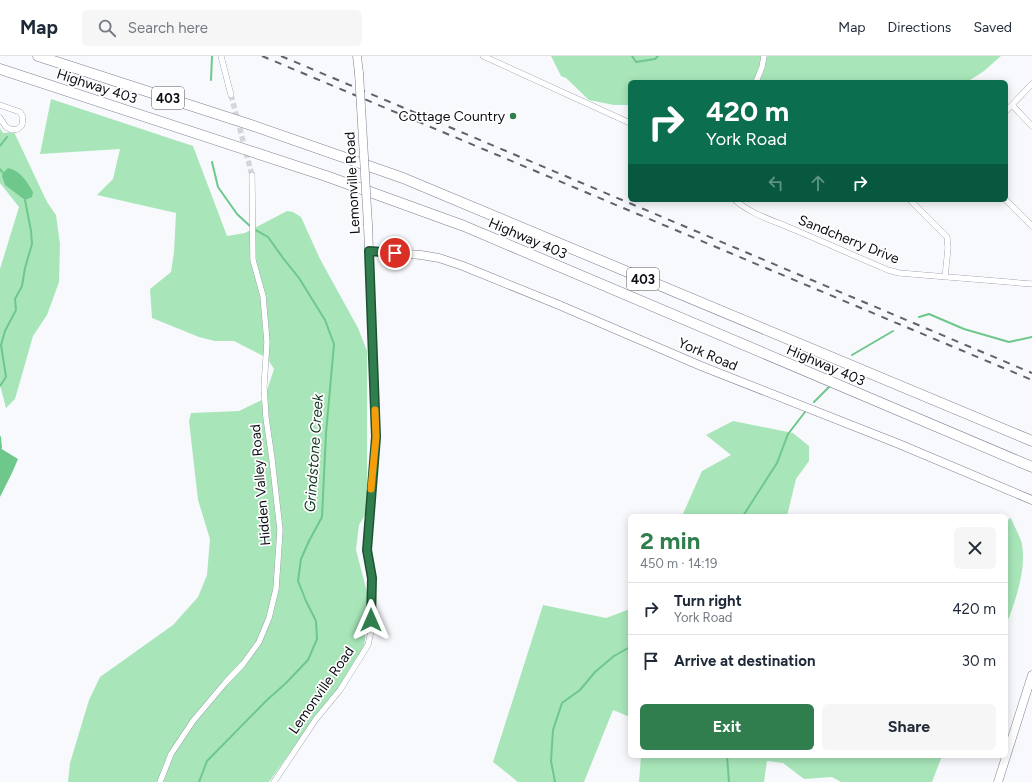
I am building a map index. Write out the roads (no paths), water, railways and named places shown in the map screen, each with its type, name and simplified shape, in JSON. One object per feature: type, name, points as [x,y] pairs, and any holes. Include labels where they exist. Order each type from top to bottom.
[{"type":"highway","name":"Highway 403","points":[[38,56],[251,125],[403,178],[1032,442]]},
{"type":"highway","name":"Highway 403","points":[[0,69],[333,178],[464,226],[1032,467]]},
{"type":"highway","points":[[0,75],[85,96]]},
{"type":"street","points":[[221,56],[231,95]]},
{"type":"street","name":"Lemonville Road","points":[[274,782],[316,719],[340,690],[368,645],[371,631],[370,609],[372,578],[367,550],[376,437],[368,225],[357,56]]},
{"type":"street","points":[[483,56],[628,122]]},
{"type":"street","points":[[757,80],[762,67],[764,56]]},
{"type":"street","points":[[1008,109],[1032,84]]},
{"type":"street","points":[[0,105],[20,112],[23,117],[22,125],[18,129],[12,130],[6,127],[0,118]]},
{"type":"street","points":[[1012,105],[1032,126]]},
{"type":"street","name":"Hidden Valley Road","points":[[160,782],[170,754],[193,721],[243,664],[259,642],[269,618],[276,589],[280,530],[266,418],[264,387],[267,342],[263,296],[253,260],[252,175]]},
{"type":"street","name":"Sandcherry Drive","points":[[737,202],[743,207],[761,216],[888,270],[899,273],[1032,284]]},
{"type":"street","points":[[912,202],[947,237],[948,248],[945,277]]},
{"type":"street","points":[[1008,202],[1032,226]]},
{"type":"street","name":"York Road","points":[[369,251],[439,258],[477,271],[702,366],[899,444],[1032,500]]},
{"type":"street","points":[[1008,751],[1032,676]]},
{"type":"street","points":[[998,782],[1006,758]]},
{"type":"waterway","name":"Grindstone Creek","points":[[211,80],[212,56]]},
{"type":"waterway","name":"Grindstone Creek","points":[[632,56],[636,62],[655,59],[658,56]]},
{"type":"waterway","points":[[0,146],[7,137]]},
{"type":"waterway","name":"Grindstone Creek","points":[[212,162],[218,187],[237,214],[251,227]]},
{"type":"waterway","points":[[0,169],[3,173]]},
{"type":"waterway","points":[[0,386],[6,377],[1,345],[5,331],[16,310],[15,299],[22,286],[25,268],[32,244],[25,200]]},
{"type":"waterway","name":"Grindstone Creek","points":[[199,782],[207,761],[308,660],[317,639],[316,621],[298,581],[301,559],[322,517],[326,433],[334,344],[325,320],[299,278],[268,237],[254,229]]},
{"type":"waterway","points":[[919,317],[929,314],[964,329],[1009,342],[1032,337]]},
{"type":"waterway","points":[[852,355],[893,331]]},
{"type":"waterway","points":[[814,402],[830,386]]},
{"type":"waterway","points":[[744,514],[777,463],[788,434],[805,412]]},
{"type":"waterway","points":[[0,437],[1,448]]},
{"type":"waterway","points":[[555,782],[551,761],[553,730],[562,703],[580,690],[595,672],[614,656],[628,648]]},
{"type":"waterway","points":[[727,758],[729,782]]},
{"type":"tunnel","points":[[231,95],[252,175]]},
{"type":"railway","points":[[262,56],[1032,380]]},
{"type":"railway","points":[[281,56],[1032,373]]},
{"type":"place","name":"Cottage Country","points":[[513,116]]}]
